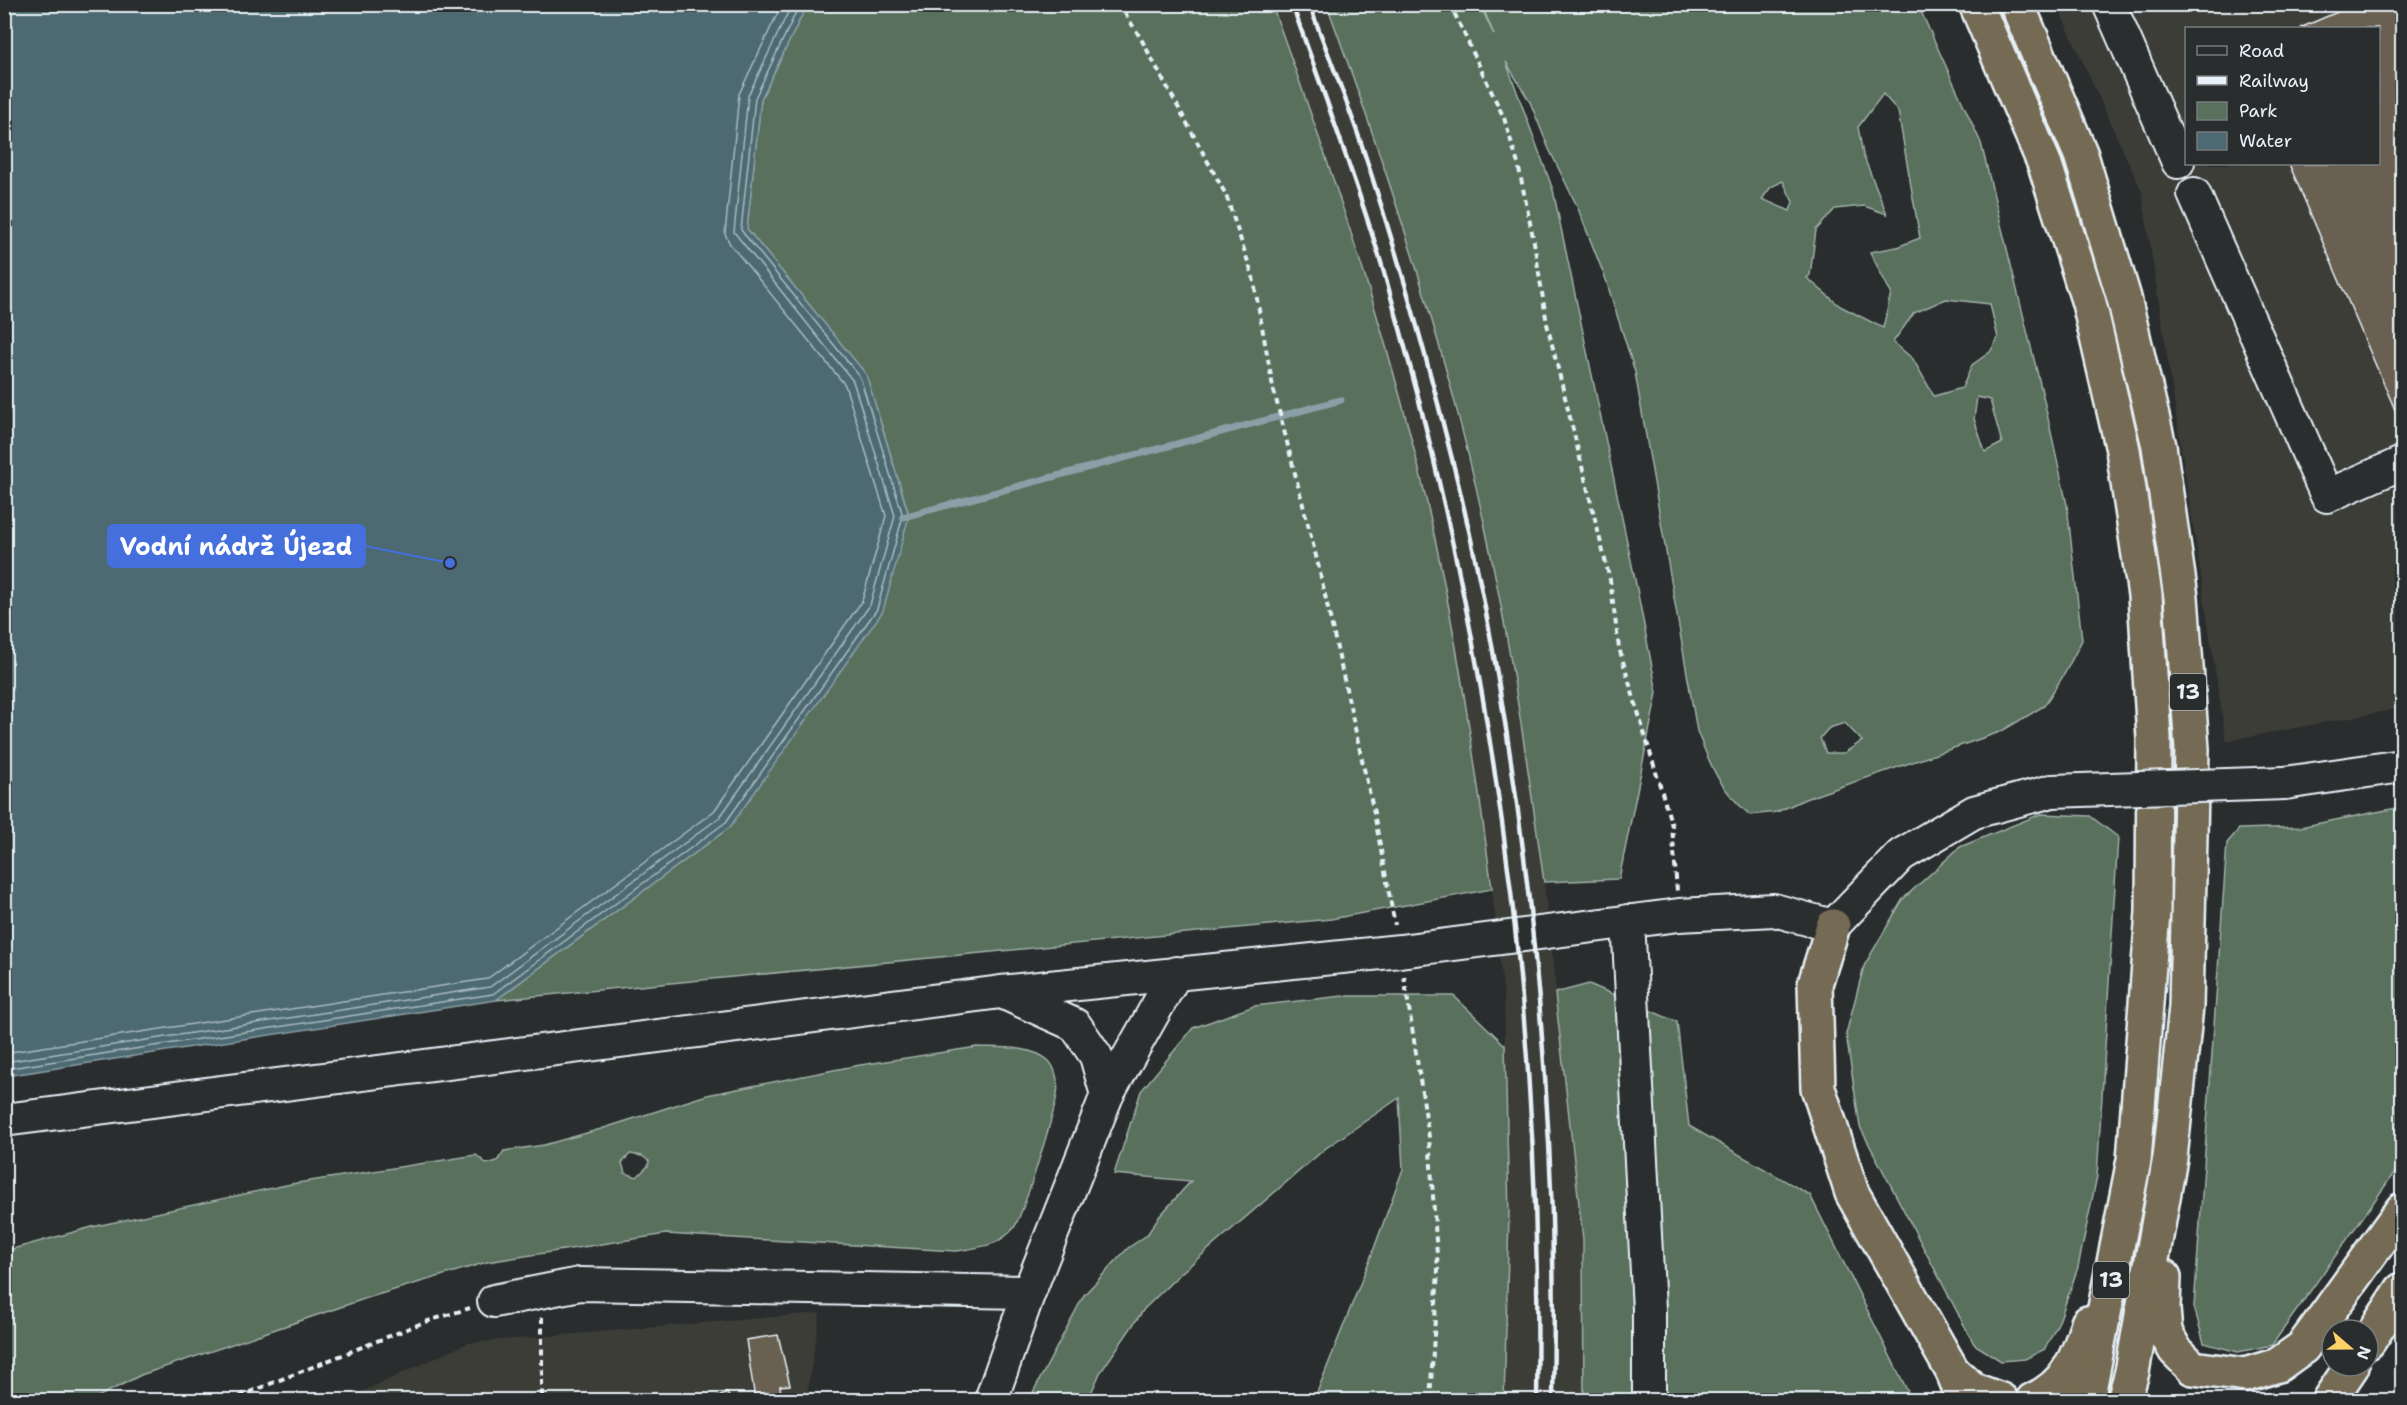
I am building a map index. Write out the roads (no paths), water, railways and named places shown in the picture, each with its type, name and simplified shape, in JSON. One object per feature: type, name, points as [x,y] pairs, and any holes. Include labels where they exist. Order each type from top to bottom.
[{"type":"highway","name":"13","points":[[1976,4],[2045,165],[2089,303],[2123,450],[2145,595],[2154,738],[2153,912],[2134,1160],[2087,1401]]},
{"type":"highway","name":"13","points":[[2017,4],[2081,155],[2124,298],[2159,446],[2181,597],[2192,749],[2186,1006],[2170,1158],[2124,1401]]},
{"type":"highway","points":[[1833,926],[1815,984],[1818,1088],[1852,1193],[1958,1386],[2001,1401]]},
{"type":"highway","points":[[2170,1158],[2163,1309],[2165,1332],[2175,1350],[2193,1368],[2245,1375],[2278,1365],[2303,1347],[2403,1210]]},
{"type":"highway","points":[[2033,1401],[2050,1393],[2064,1379],[2082,1343],[2134,1160]]},
{"type":"highway","points":[[2380,1324],[2403,1290]]},
{"type":"highway","points":[[2329,1401],[2344,1378]]},
{"type":"street","points":[[2109,4],[2178,162]]},
{"type":"street","points":[[2194,194],[2327,496],[2403,463]]},
{"type":"street","points":[[4,1119],[1001,992],[1400,951],[1679,915],[1774,910],[1833,926],[1901,855],[1974,812],[2052,791],[2285,783],[2403,766]]},
{"type":"street","points":[[1628,921],[1649,1309],[1649,1401]]},
{"type":"street","points":[[991,1401],[1029,1292],[1107,1095],[1176,974]]},
{"type":"street","points":[[1001,992],[1075,1025],[1096,1056],[1107,1095]]},
{"type":"street","points":[[494,1300],[580,1284],[1029,1292]]},
{"type":"water","points":[[5,4],[807,5],[761,99],[747,229],[866,374],[909,516],[883,611],[730,827],[496,1000],[5,1076]]},
{"type":"waterway","points":[[903,517],[1341,400]]},
{"type":"railway","points":[[1292,4],[1351,169],[1383,269],[1421,408],[1453,547],[1481,688],[1503,829],[1519,971],[1531,1113],[1537,1257],[1537,1400]]},
{"type":"railway","points":[[1309,4],[1358,134],[1410,303],[1463,505],[1494,655],[1524,857],[1544,1060],[1553,1264],[1553,1400]]},
{"type":"place","name":"Vodní nádrž Újezd","points":[[450,563]]}]
